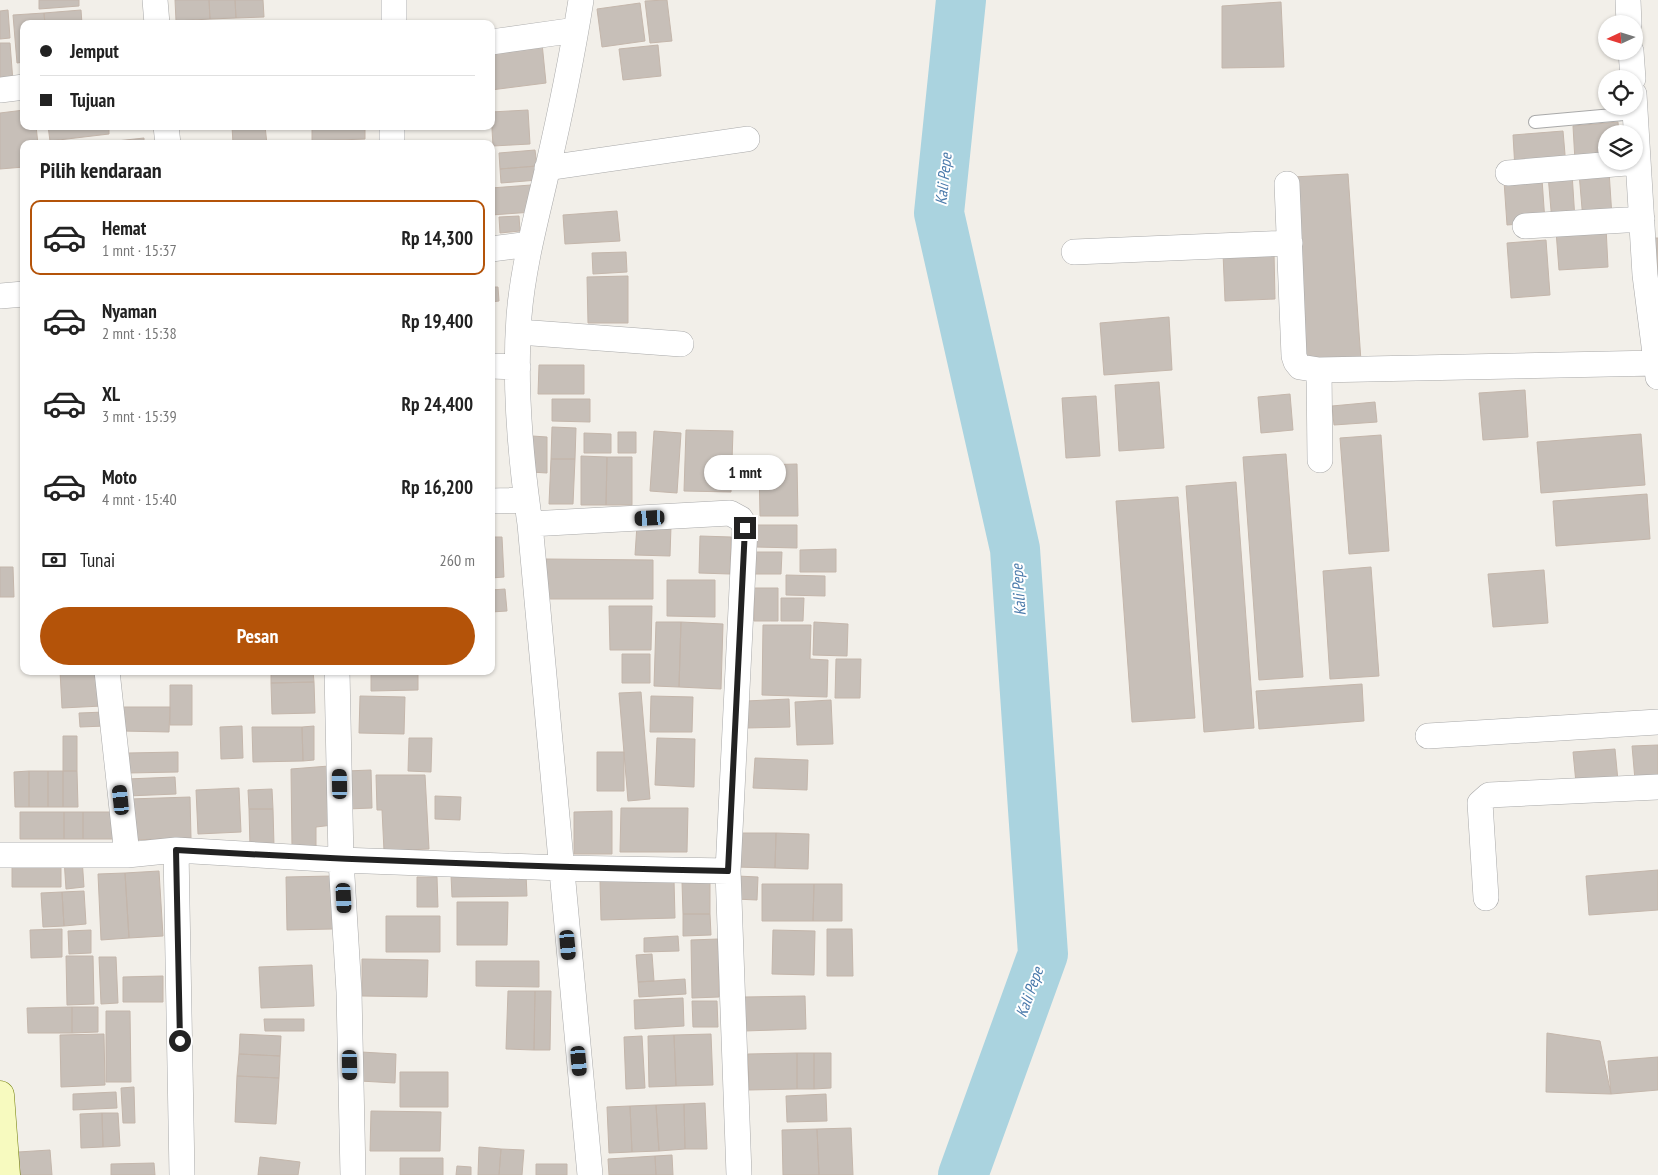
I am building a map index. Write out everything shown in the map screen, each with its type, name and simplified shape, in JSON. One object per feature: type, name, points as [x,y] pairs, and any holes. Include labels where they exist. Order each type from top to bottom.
[{"type":"main road","points":[[0,1095],[6,1175]]},
{"type":"street","points":[[155,0],[156,20]]},
{"type":"street","points":[[394,0],[394,20]]},
{"type":"street","points":[[580,0],[576,30],[530,244],[519,315],[518,367],[521,462],[530,524],[590,1175]]},
{"type":"street","points":[[1628,0],[1629,15]]},
{"type":"street","points":[[495,41],[576,30]]},
{"type":"street","points":[[0,90],[20,88]]},
{"type":"street","points":[[547,168],[747,138]]},
{"type":"street","points":[[1508,173],[1598,165]]},
{"type":"street","points":[[1287,184],[1294,356],[1300,367],[1319,370],[1658,370],[1656,332],[1645,275],[1639,170]]},
{"type":"street","points":[[1525,226],[1642,219]]},
{"type":"street","points":[[1074,252],[1290,243]]},
{"type":"street","points":[[495,248],[530,244]]},
{"type":"street","points":[[0,296],[20,294]]},
{"type":"street","points":[[519,332],[682,344]]},
{"type":"street","points":[[495,366],[518,367]]},
{"type":"street","points":[[1319,370],[1320,460]]},
{"type":"street","points":[[495,501],[526,500]]},
{"type":"street","points":[[530,524],[730,513],[741,519],[745,528],[728,871],[739,1175]]},
{"type":"street","points":[[108,675],[127,855]]},
{"type":"street","points":[[337,675],[341,860],[349,992],[352,1175]]},
{"type":"street","points":[[1428,736],[1658,722]]},
{"type":"street","points":[[1486,898],[1480,803],[1489,795],[1658,787]]},
{"type":"street","points":[[0,855],[127,855],[176,850],[341,860],[561,868],[728,871]]},
{"type":"street","points":[[176,850],[182,1175]]},
{"type":"lane","points":[[1535,122],[1598,111]]},
{"type":"building","points":[[39,0],[79,0],[79,6],[39,9]]},
{"type":"building","points":[[175,0],[209,0],[210,19],[176,20]]},
{"type":"building","points":[[209,0],[235,0],[236,18],[210,19]]},
{"type":"building","points":[[235,0],[263,0],[264,17],[236,18]]},
{"type":"building","points":[[667,0],[672,41],[650,43],[645,1]]},
{"type":"building","points":[[1281,2],[1284,67],[1222,68],[1222,6]]},
{"type":"building","points":[[640,3],[645,41],[602,47],[597,9]]},
{"type":"building","points":[[8,10],[10,38],[0,39],[0,11]]},
{"type":"building","points":[[81,10],[82,20],[45,20],[44,13]]},
{"type":"building","points":[[44,13],[45,20],[20,20],[20,63],[17,63],[13,15]]},
{"type":"building","points":[[0,43],[10,43],[13,82],[0,82]]},
{"type":"building","points":[[542,43],[546,83],[495,89],[495,49]]},
{"type":"building","points":[[658,45],[661,76],[623,80],[619,49]]},
{"type":"building","points":[[20,110],[20,130],[36,130],[38,140],[20,140],[20,167],[0,169],[0,113]]},
{"type":"building","points":[[528,110],[530,144],[495,146],[492,130],[495,130],[495,112]]},
{"type":"building","points":[[1618,122],[1618,125],[1598,125],[1598,160],[1575,161],[1573,126]]},
{"type":"building","points":[[49,130],[109,130],[109,134],[50,140]]},
{"type":"building","points":[[232,130],[265,130],[267,140],[233,140]]},
{"type":"building","points":[[312,130],[365,130],[365,139],[312,140]]},
{"type":"building","points":[[1563,131],[1566,166],[1515,169],[1513,135]]},
{"type":"building","points":[[144,138],[144,140],[126,140]]},
{"type":"building","points":[[535,150],[537,166],[500,169],[499,153]]},
{"type":"building","points":[[537,166],[538,180],[501,183],[500,169]]},
{"type":"building","points":[[1609,171],[1612,217],[1583,220],[1579,173]]},
{"type":"building","points":[[1572,173],[1575,220],[1552,222],[1548,175]]},
{"type":"building","points":[[1348,174],[1361,361],[1307,365],[1293,177]]},
{"type":"building","points":[[1542,179],[1545,222],[1507,225],[1504,181]]},
{"type":"building","points":[[531,185],[533,212],[495,215],[495,188]]},
{"type":"building","points":[[617,211],[620,241],[565,244],[563,215]]},
{"type":"building","points":[[519,216],[520,231],[500,233],[499,217]]},
{"type":"building","points":[[1606,227],[1608,267],[1559,270],[1556,231]]},
{"type":"building","points":[[1650,238],[1658,238],[1658,305]]},
{"type":"building","points":[[1546,240],[1550,295],[1511,298],[1507,243]]},
{"type":"building","points":[[626,252],[627,272],[593,274],[592,253]]},
{"type":"building","points":[[1274,252],[1275,299],[1225,301],[1223,253]]},
{"type":"building","points":[[628,276],[628,323],[588,323],[587,277]]},
{"type":"building","points":[[495,287],[498,287],[499,301],[495,302]]},
{"type":"building","points":[[1169,317],[1172,370],[1104,375],[1100,323]]},
{"type":"building","points":[[539,365],[584,365],[584,394],[538,394]]},
{"type":"building","points":[[1159,382],[1164,448],[1119,451],[1115,385]]},
{"type":"building","points":[[1525,390],[1528,437],[1483,440],[1479,393]]},
{"type":"building","points":[[1290,394],[1293,430],[1261,433],[1258,397]]},
{"type":"building","points":[[1096,396],[1100,456],[1066,458],[1062,398]]},
{"type":"building","points":[[552,399],[590,399],[590,422],[552,421]]},
{"type":"building","points":[[1375,402],[1377,422],[1334,425],[1332,406]]},
{"type":"building","points":[[552,427],[576,428],[575,459],[551,459]]},
{"type":"building","points":[[686,430],[733,431],[731,492],[684,491]]},
{"type":"building","points":[[654,431],[681,433],[677,493],[650,491]]},
{"type":"building","points":[[618,432],[636,432],[636,453],[618,453]]},
{"type":"building","points":[[584,433],[611,434],[611,453],[584,453]]},
{"type":"building","points":[[1641,434],[1645,485],[1541,493],[1537,442]]},
{"type":"building","points":[[1381,435],[1389,551],[1349,554],[1340,438]]},
{"type":"building","points":[[532,436],[547,437],[547,473],[531,472]]},
{"type":"building","points":[[1286,454],[1303,677],[1259,680],[1243,457]]},
{"type":"building","points":[[581,456],[607,457],[606,505],[581,505]]},
{"type":"building","points":[[607,457],[632,457],[632,505],[606,505]]},
{"type":"building","points":[[551,459],[575,459],[573,504],[549,504]]},
{"type":"building","points":[[797,464],[798,516],[760,516],[759,465]]},
{"type":"building","points":[[1236,482],[1254,728],[1204,732],[1186,486]]},
{"type":"building","points":[[1647,494],[1650,539],[1556,546],[1553,501]]},
{"type":"building","points":[[1178,497],[1195,718],[1132,722],[1116,501]]},
{"type":"building","points":[[637,525],[671,526],[670,556],[635,555]]},
{"type":"building","points":[[756,525],[797,525],[797,548],[756,547]]},
{"type":"building","points":[[700,536],[731,537],[730,574],[699,573]]},
{"type":"building","points":[[495,537],[502,537],[504,577],[495,578]]},
{"type":"building","points":[[836,549],[836,572],[800,572],[800,550]]},
{"type":"building","points":[[753,552],[782,552],[781,574],[753,574]]},
{"type":"building","points":[[546,559],[653,560],[653,599],[545,599]]},
{"type":"building","points":[[0,567],[13,567],[14,597],[0,597]]},
{"type":"building","points":[[1371,567],[1379,676],[1330,679],[1323,571]]},
{"type":"building","points":[[1544,570],[1548,623],[1493,627],[1488,574]]},
{"type":"building","points":[[786,575],[825,576],[825,596],[786,595]]},
{"type":"building","points":[[667,580],[715,580],[715,617],[667,616]]},
{"type":"building","points":[[754,588],[778,588],[778,621],[754,621]]},
{"type":"building","points":[[505,589],[507,611],[495,612],[495,590]]},
{"type":"building","points":[[781,598],[804,598],[803,621],[781,621]]},
{"type":"building","points":[[609,606],[652,606],[651,650],[610,650]]},
{"type":"building","points":[[656,622],[681,622],[679,687],[654,686]]},
{"type":"building","points":[[681,622],[723,624],[721,689],[679,687]]},
{"type":"building","points":[[814,622],[848,624],[847,656],[813,655]]},
{"type":"building","points":[[763,625],[811,625],[810,659],[828,660],[827,697],[762,695]]},
{"type":"building","points":[[622,654],[650,654],[650,683],[622,683]]},
{"type":"building","points":[[836,659],[861,659],[860,698],[835,698]]},
{"type":"building","points":[[60,675],[101,675],[102,706],[62,708]]},
{"type":"building","points":[[271,675],[313,675],[314,682],[271,683]]},
{"type":"building","points":[[371,675],[418,675],[418,690],[371,691]]},
{"type":"building","points":[[314,682],[315,713],[272,714],[271,683]]},
{"type":"building","points":[[1362,684],[1364,721],[1259,729],[1256,691]]},
{"type":"building","points":[[170,685],[192,685],[192,725],[170,725]]},
{"type":"building","points":[[641,692],[650,799],[628,801],[619,693]]},
{"type":"building","points":[[360,696],[405,697],[404,734],[359,733]]},
{"type":"building","points":[[651,696],[693,697],[692,732],[650,732]]},
{"type":"building","points":[[789,699],[790,727],[746,728],[746,701]]},
{"type":"building","points":[[831,700],[833,744],[797,745],[795,702]]},
{"type":"building","points":[[122,707],[170,707],[169,732],[122,731]]},
{"type":"building","points":[[105,712],[105,726],[80,727],[79,713]]},
{"type":"building","points":[[242,726],[243,758],[221,759],[220,727]]},
{"type":"building","points":[[314,726],[314,760],[303,761],[302,727]]},
{"type":"building","points":[[252,727],[302,727],[303,761],[253,762]]},
{"type":"building","points":[[63,736],[77,736],[77,771],[63,771]]},
{"type":"building","points":[[409,738],[432,738],[431,772],[408,771]]},
{"type":"building","points":[[657,738],[695,739],[694,787],[655,785]]},
{"type":"building","points":[[1658,745],[1658,778],[1635,780],[1632,746]]},
{"type":"building","points":[[1615,749],[1618,781],[1576,783],[1573,752]]},
{"type":"building","points":[[178,752],[178,772],[128,773],[128,753]]},
{"type":"building","points":[[597,752],[624,752],[624,791],[597,791]]},
{"type":"building","points":[[755,758],[808,760],[807,790],[753,788]]},
{"type":"building","points":[[329,766],[333,825],[316,827],[316,847],[292,847],[291,769]]},
{"type":"building","points":[[371,770],[372,808],[347,809],[346,771]]},
{"type":"building","points":[[29,771],[48,771],[48,807],[29,807]]},
{"type":"building","points":[[29,771],[29,807],[15,807],[14,772]]},
{"type":"building","points":[[48,771],[63,771],[63,807],[48,807]]},
{"type":"building","points":[[63,771],[77,771],[78,807],[63,807]]},
{"type":"building","points":[[376,775],[425,775],[429,849],[384,851],[382,810],[377,810]]},
{"type":"building","points":[[175,777],[176,794],[127,796],[127,779]]},
{"type":"building","points":[[239,788],[241,832],[198,834],[196,790]]},
{"type":"building","points":[[272,789],[273,809],[249,809],[248,790]]},
{"type":"building","points":[[435,796],[461,797],[460,820],[435,819]]},
{"type":"building","points":[[190,797],[191,838],[131,840],[130,799]]},
{"type":"building","points":[[621,808],[688,808],[687,852],[620,852]]},
{"type":"building","points":[[249,809],[273,809],[274,846],[250,847]]},
{"type":"building","points":[[612,811],[612,854],[574,854],[574,812]]},
{"type":"building","points":[[20,812],[64,812],[64,839],[20,839]]},
{"type":"building","points":[[64,812],[83,812],[83,839],[64,839]]},
{"type":"building","points":[[83,812],[117,812],[117,839],[83,839]]},
{"type":"building","points":[[736,833],[776,833],[775,868],[735,867]]},
{"type":"building","points":[[776,833],[809,834],[808,869],[775,868]]},
{"type":"building","points":[[82,858],[84,887],[66,889],[64,859]]},
{"type":"building","points":[[12,859],[61,859],[61,887],[12,887]]},
{"type":"building","points":[[1658,870],[1658,910],[1589,915],[1586,876]]},
{"type":"building","points":[[159,871],[163,936],[129,938],[125,873]]},
{"type":"building","points":[[125,873],[129,938],[101,940],[98,874]]},
{"type":"building","points":[[526,874],[527,896],[452,897],[451,875]]},
{"type":"building","points":[[332,876],[333,929],[287,930],[286,877]]},
{"type":"building","points":[[737,876],[758,877],[757,900],[735,899]]},
{"type":"building","points":[[417,877],[437,877],[438,907],[417,907]]},
{"type":"building","points":[[674,880],[675,918],[601,920],[600,881]]},
{"type":"building","points":[[682,882],[710,882],[710,914],[683,914]]},
{"type":"building","points":[[762,884],[814,884],[813,921],[762,921]]},
{"type":"building","points":[[814,884],[842,884],[842,921],[813,921]]},
{"type":"building","points":[[84,891],[86,924],[64,926],[62,892]]},
{"type":"building","points":[[62,892],[64,926],[43,927],[41,893]]},
{"type":"building","points":[[457,902],[508,902],[507,945],[457,945]]},
{"type":"building","points":[[683,914],[710,914],[711,935],[683,936]]},
{"type":"building","points":[[386,916],[440,916],[440,952],[386,952]]},
{"type":"building","points":[[62,929],[62,957],[31,958],[30,930]]},
{"type":"building","points":[[827,929],[852,929],[853,976],[827,976]]},
{"type":"building","points":[[91,930],[91,953],[69,954],[68,931]]},
{"type":"building","points":[[773,930],[815,931],[814,975],[772,974]]},
{"type":"building","points":[[678,936],[679,951],[644,952],[644,938]]},
{"type":"building","points":[[718,939],[719,997],[692,998],[691,940]]},
{"type":"building","points":[[652,954],[654,981],[638,982],[636,955]]},
{"type":"building","points":[[66,956],[93,956],[94,1004],[67,1005]]},
{"type":"building","points":[[99,957],[116,957],[118,1003],[101,1004]]},
{"type":"building","points":[[362,959],[428,960],[427,997],[362,996]]},
{"type":"building","points":[[476,961],[539,961],[539,987],[476,986]]},
{"type":"building","points":[[312,965],[314,1006],[261,1008],[259,967]]},
{"type":"building","points":[[163,976],[163,1002],[123,1002],[123,977]]},
{"type":"building","points":[[685,979],[686,994],[639,997],[638,982]]},
{"type":"building","points":[[508,991],[535,991],[534,1050],[506,1049]]},
{"type":"building","points":[[535,991],[551,991],[550,1050],[534,1050]]},
{"type":"building","points":[[805,996],[806,1029],[744,1031],[744,997]]},
{"type":"building","points":[[683,998],[684,1026],[635,1029],[634,1000]]},
{"type":"building","points":[[692,1001],[717,1001],[718,1027],[693,1027]]},
{"type":"building","points":[[72,1007],[72,1033],[28,1033],[27,1008]]},
{"type":"building","points":[[72,1007],[98,1007],[98,1032],[72,1033]]},
{"type":"building","points":[[106,1011],[130,1011],[131,1082],[106,1082]]},
{"type":"building","points":[[264,1019],[304,1019],[304,1031],[265,1031]]},
{"type":"building","points":[[1547,1033],[1600,1041],[1611,1094],[1546,1092]]},
{"type":"building","points":[[104,1034],[105,1085],[61,1087],[60,1035]]},
{"type":"building","points":[[240,1034],[281,1036],[280,1056],[239,1054]]},
{"type":"building","points":[[711,1034],[713,1085],[676,1086],[674,1035]]},
{"type":"building","points":[[674,1035],[676,1086],[649,1087],[648,1036]]},
{"type":"building","points":[[642,1036],[645,1088],[626,1089],[624,1037]]},
{"type":"building","points":[[361,1052],[396,1054],[395,1083],[360,1081]]},
{"type":"building","points":[[797,1053],[814,1053],[814,1089],[797,1089]]},
{"type":"building","points":[[797,1053],[797,1089],[749,1090],[748,1054]]},
{"type":"building","points":[[814,1053],[831,1053],[831,1088],[814,1089]]},
{"type":"building","points":[[239,1054],[280,1056],[279,1078],[237,1076]]},
{"type":"building","points":[[1658,1057],[1658,1090],[1611,1094],[1608,1061]]},
{"type":"building","points":[[400,1072],[448,1072],[448,1107],[400,1107]]},
{"type":"building","points":[[237,1076],[279,1078],[276,1124],[235,1122]]},
{"type":"building","points":[[134,1087],[135,1123],[123,1123],[121,1088]]},
{"type":"building","points":[[116,1092],[117,1108],[73,1110],[73,1094]]},
{"type":"building","points":[[826,1094],[827,1121],[787,1122],[786,1096]]},
{"type":"building","points":[[705,1103],[707,1149],[685,1149],[684,1104]]},
{"type":"building","points":[[684,1104],[685,1149],[659,1151],[656,1105]]},
{"type":"building","points":[[656,1105],[659,1151],[632,1152],[630,1106]]},
{"type":"building","points":[[630,1106],[632,1152],[609,1153],[607,1107]]},
{"type":"building","points":[[371,1111],[441,1112],[440,1151],[370,1151]]},
{"type":"building","points":[[102,1113],[118,1113],[120,1146],[103,1147]]},
{"type":"building","points":[[102,1113],[103,1147],[81,1148],[80,1114]]},
{"type":"building","points":[[851,1128],[853,1175],[819,1175],[817,1129]]},
{"type":"building","points":[[817,1129],[819,1175],[783,1175],[782,1130]]},
{"type":"building","points":[[479,1147],[501,1149],[499,1175],[478,1175]]},
{"type":"building","points":[[501,1149],[524,1150],[522,1175],[499,1175]]},
{"type":"building","points":[[50,1150],[52,1175],[20,1175],[18,1152]]},
{"type":"building","points":[[672,1155],[673,1175],[656,1175],[655,1156]]},
{"type":"building","points":[[655,1156],[656,1175],[609,1175],[608,1159]]},
{"type":"building","points":[[260,1157],[300,1162],[298,1175],[258,1175]]},
{"type":"building","points":[[400,1158],[443,1158],[443,1175],[400,1175]]},
{"type":"building","points":[[154,1163],[155,1175],[111,1175],[111,1164]]},
{"type":"building","points":[[536,1164],[567,1164],[567,1175],[536,1175]]},
{"type":"building","points":[[457,1166],[471,1167],[471,1175],[456,1175]]},
{"type":"waterway","name":"Kali Pepe","points":[[961,0],[939,213],[1015,549],[1043,954],[963,1175]]},
{"type":"route","points":[[180,1041],[176,850],[341,860],[561,868],[728,871],[745,528]]}]
